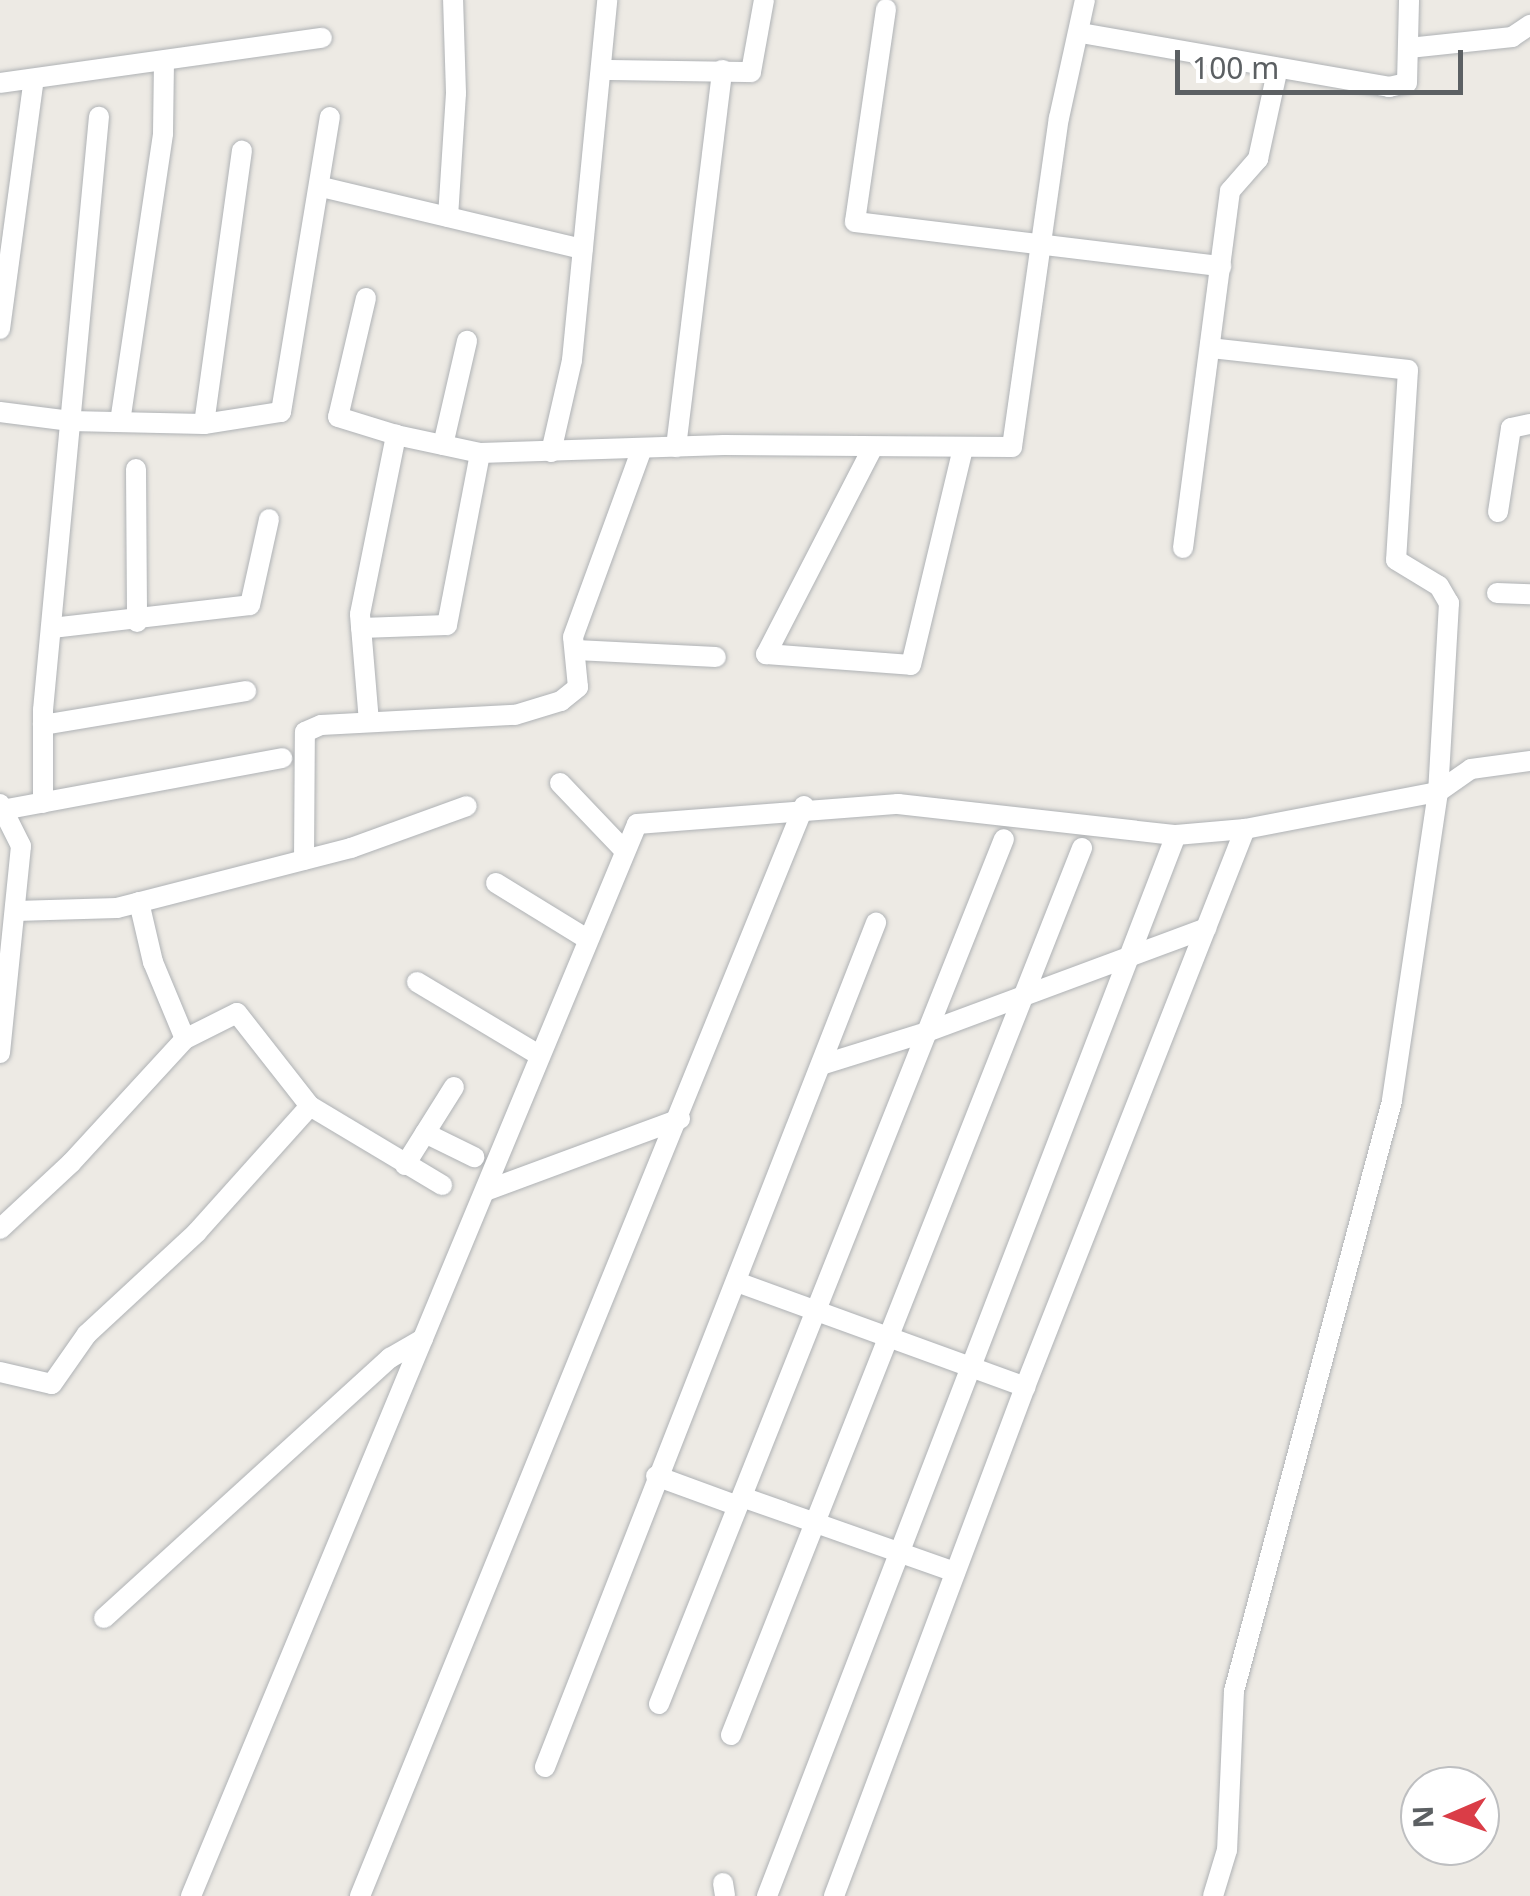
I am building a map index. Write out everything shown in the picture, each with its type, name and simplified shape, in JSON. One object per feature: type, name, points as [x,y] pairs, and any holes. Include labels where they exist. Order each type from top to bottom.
[{"type":"street","points":[[448,217],[456,93],[453,0]]},
{"type":"street","points":[[550,452],[572,360],[604,70],[607,0]]},
{"type":"street","points":[[604,70],[754,68],[764,0]]},
{"type":"street","points":[[366,298],[338,417],[396,434],[480,453],[676,447],[1012,447],[1059,118],[1085,0]]},
{"type":"street","points":[[1080,33],[1277,72],[1389,87],[1407,83],[1409,0]]},
{"type":"street","points":[[886,9],[856,222],[1041,248],[1220,266]]},
{"type":"street","points":[[1409,48],[1512,37],[1530,25]]},
{"type":"street","points":[[0,83],[164,65],[322,38]]},
{"type":"street","points":[[120,422],[164,133],[164,65]]},
{"type":"street","points":[[676,447],[722,70]]},
{"type":"street","points":[[1183,548],[1230,191],[1258,159],[1277,72]]},
{"type":"street","points":[[0,329],[34,79]]},
{"type":"street","points":[[43,803],[43,725],[99,117]]},
{"type":"street","points":[[0,412],[70,421],[204,424],[281,412],[322,187],[330,117]]},
{"type":"street","points":[[204,424],[242,151]]},
{"type":"street","points":[[322,187],[583,249]]},
{"type":"street","points":[[443,444],[467,341]]},
{"type":"street","points":[[1210,348],[1408,370],[1396,560],[1438,586],[1450,603],[1438,792],[1392,1101],[1234,1691],[1227,1850],[1213,1896]]},
{"type":"street","points":[[1498,512],[1511,428],[1530,424]]},
{"type":"street","points":[[370,722],[362,628],[369,553],[396,434]]},
{"type":"street","points":[[304,860],[305,732],[370,722],[516,715],[562,700],[578,687],[578,620],[642,448]]},
{"type":"street","points":[[872,449],[766,654],[912,665],[963,448]]},
{"type":"street","points":[[362,628],[447,625],[480,453]]},
{"type":"street","points":[[136,470],[138,622]]},
{"type":"street","points":[[52,628],[138,622],[250,605],[269,519]]},
{"type":"street","points":[[1498,594],[1530,594]]},
{"type":"street","points":[[576,650],[716,657]]},
{"type":"street","points":[[43,725],[246,691]]},
{"type":"street","points":[[0,1053],[16,911],[10,847],[1,807],[43,803],[282,758]]},
{"type":"street","points":[[190,1896],[623,848],[637,824],[804,806],[898,804],[1176,835],[1245,829],[1438,792],[1471,770],[1530,761]]},
{"type":"street","points":[[560,783],[623,848]]},
{"type":"street","points":[[16,911],[139,902],[304,860],[467,806]]},
{"type":"street","points":[[360,1896],[648,1179],[680,1119],[804,806]]},
{"type":"street","points":[[834,1896],[1024,1387],[1245,829]]},
{"type":"street","points":[[767,1896],[1176,835]]},
{"type":"street","points":[[659,1704],[1004,840]]},
{"type":"street","points":[[731,1736],[1082,848]]},
{"type":"street","points":[[496,884],[587,939]]},
{"type":"street","points":[[139,902],[152,962],[185,1039]]},
{"type":"street","points":[[544,1767],[876,923]]},
{"type":"street","points":[[821,1065],[927,1032],[1206,928]]},
{"type":"street","points":[[417,982],[540,1055]]},
{"type":"street","points":[[0,1229],[71,1163],[185,1039],[238,1014],[310,1106],[442,1185]]},
{"type":"street","points":[[405,1165],[454,1087]]},
{"type":"street","points":[[0,1372],[52,1384],[87,1334],[197,1232],[310,1106]]},
{"type":"street","points":[[484,1191],[680,1119]]},
{"type":"street","points":[[424,1133],[474,1157]]},
{"type":"street","points":[[737,1282],[1024,1387]]},
{"type":"street","points":[[104,1618],[390,1358],[423,1339]]},
{"type":"street","points":[[656,1476],[816,1522],[956,1572]]}]
